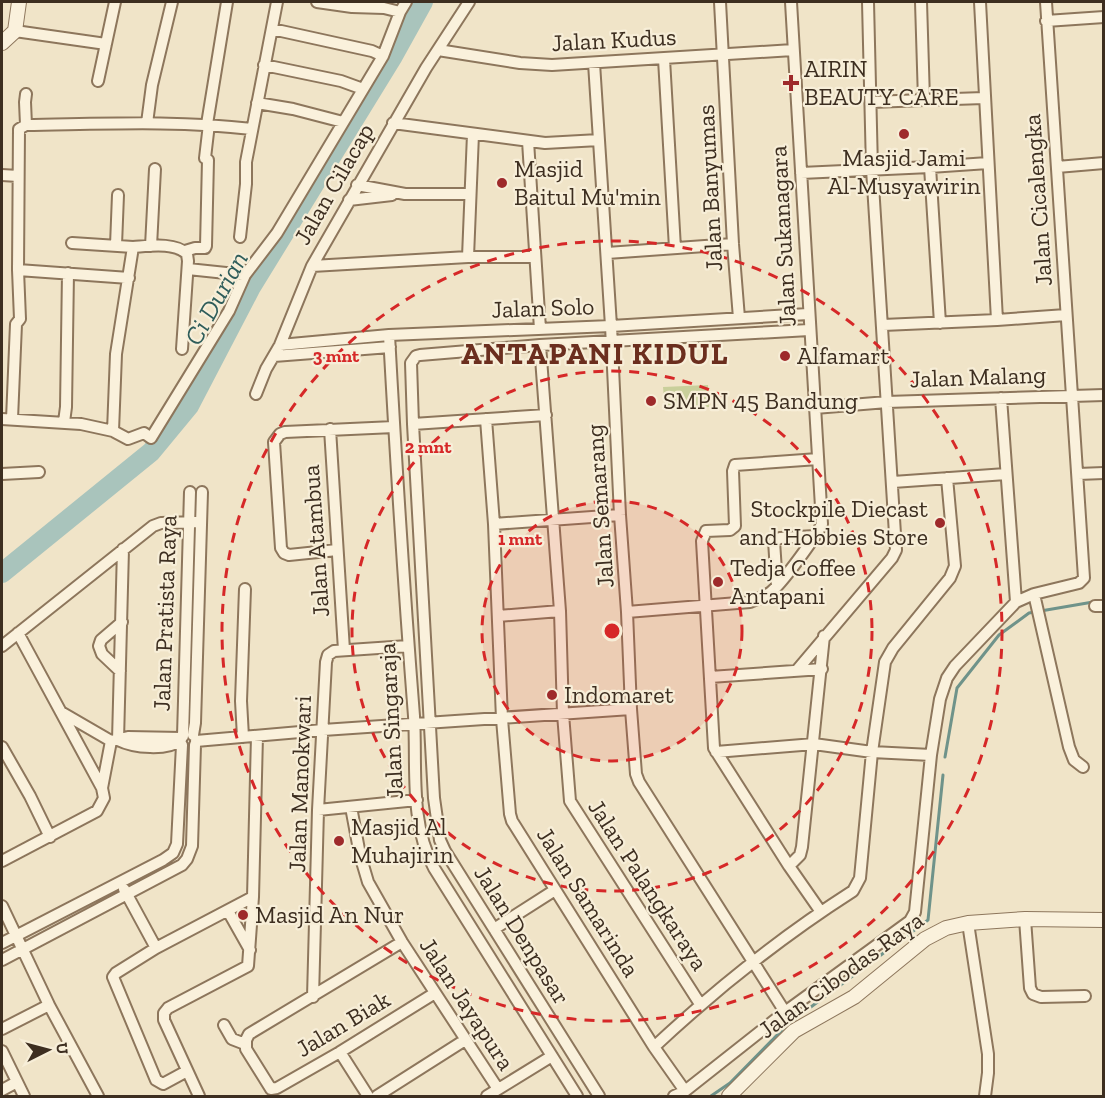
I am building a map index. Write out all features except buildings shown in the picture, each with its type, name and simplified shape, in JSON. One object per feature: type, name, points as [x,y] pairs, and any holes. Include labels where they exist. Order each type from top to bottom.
[{"type":"street","points":[[2,43],[15,31],[19,2]]},
{"type":"street","points":[[98,81],[115,2]]},
{"type":"street","points":[[147,123],[152,85],[172,2]]},
{"type":"street","points":[[184,251],[206,246],[208,124],[227,2]]},
{"type":"street","points":[[240,237],[246,162],[277,2]]},
{"type":"street","points":[[317,2],[352,7],[384,8],[400,12]]},
{"type":"street","points":[[252,129],[208,124],[147,123],[26,125],[19,129],[20,319],[16,324],[7,419],[64,422],[113,430],[128,439],[144,433],[151,438],[230,310],[245,275],[277,233],[383,56],[406,2]]},
{"type":"street","name":"Jalan Cilacap","points":[[256,394],[280,345],[312,266],[393,123],[469,2]]},
{"type":"street","name":"Jalan Banyumas","points":[[720,2],[733,244],[740,318]]},
{"type":"street","name":"Jalan Sukanagara","points":[[627,612],[750,602],[777,586],[822,524],[791,2]]},
{"type":"street","points":[[798,669],[892,558],[896,550],[872,169],[868,2]]},
{"type":"street","points":[[921,2],[924,100]]},
{"type":"street","points":[[980,2],[997,320]]},
{"type":"street","name":"Jalan Cicalengka","points":[[1036,600],[1079,583],[1084,578],[1046,2]]},
{"type":"street","points":[[1046,21],[1104,17]]},
{"type":"street","points":[[272,29],[372,51],[383,56]]},
{"type":"street","points":[[15,31],[106,44]]},
{"type":"street","name":"Jalan Kudus","points":[[438,50],[520,63],[552,65],[794,50]]},
{"type":"street","points":[[664,59],[675,248]]},
{"type":"street","name":"Jalan Semarang","points":[[594,63],[607,253],[634,765],[639,782],[785,1012]]},
{"type":"street","points":[[264,65],[341,81],[363,89]]},
{"type":"street","points":[[26,94],[26,125]]},
{"type":"street","points":[[872,102],[984,98]]},
{"type":"street","points":[[257,103],[343,122]]},
{"type":"street","points":[[393,123],[545,143],[599,140]]},
{"type":"street","points":[[468,257],[473,134]]},
{"type":"street","points":[[528,141],[540,329]]},
{"type":"street","points":[[801,173],[988,163]]},
{"type":"street","points":[[1057,167],[1104,163]]},
{"type":"street","points":[[930,166],[940,323]]},
{"type":"street","points":[[151,246],[155,169]]},
{"type":"street","points":[[2,175],[18,176]]},
{"type":"street","points":[[357,185],[405,194]]},
{"type":"street","points":[[349,200],[405,194],[469,194]]},
{"type":"street","points":[[116,245],[118,195]]},
{"type":"street","points":[[72,243],[151,246],[179,248],[184,251],[188,256],[188,269],[182,350]]},
{"type":"street","points":[[607,253],[733,244]]},
{"type":"street","points":[[113,430],[116,354],[133,247]]},
{"type":"street","points":[[312,266],[468,257],[535,257]]},
{"type":"street","points":[[188,269],[245,275]]},
{"type":"street","points":[[18,270],[129,278]]},
{"type":"street","points":[[64,422],[68,273]]},
{"type":"street","name":"Jalan Solo","points":[[280,345],[389,341],[540,329],[611,334],[740,318],[808,314]]},
{"type":"street","points":[[883,325],[1066,315]]},
{"type":"street","points":[[540,345],[611,334],[809,330]]},
{"type":"street","name":"Jalan Solo","points":[[274,356],[389,341]]},
{"type":"street","name":"Jalan Singaraja","points":[[389,341],[408,646],[422,724],[417,800],[418,822],[426,853],[577,1096]]},
{"type":"street","name":"Jalan Denpasar","points":[[540,345],[416,356],[411,368],[422,724],[440,840],[445,851],[599,1096]]},
{"type":"street","name":"Jalan Palangkaraya","points":[[540,345],[560,611],[563,714],[569,793],[573,809],[700,1004]]},
{"type":"street","name":"Jalan Malang","points":[[815,408],[887,402],[1104,395]]},
{"type":"street","points":[[1001,398],[1016,602]]},
{"type":"street","points":[[413,424],[546,415]]},
{"type":"street","name":"Jalan Samarinda","points":[[486,419],[494,524],[502,719],[508,806],[512,821],[654,1047],[685,1091]]},
{"type":"street","points":[[337,550],[289,555],[281,548],[274,447],[277,437],[285,432],[394,428]]},
{"type":"street","name":"Jalan Atambua","points":[[330,429],[344,650]]},
{"type":"street","points":[[818,459],[735,465],[733,471],[735,526],[730,530],[706,531],[702,541],[714,748],[821,912]]},
{"type":"street","points":[[2,474],[39,472]]},
{"type":"street","points":[[1078,478],[1104,473]]},
{"type":"street","points":[[893,482],[1006,474]]},
{"type":"street","points":[[654,1047],[700,1004],[753,961],[853,891],[860,878],[872,752],[885,662],[893,648],[950,578],[955,566],[947,478]]},
{"type":"street","points":[[1078,478],[1104,479]]},
{"type":"street","name":"Jalan Pratista Raya","points":[[2,960],[182,865],[190,853],[187,740],[190,492]]},
{"type":"street","name":"Jalan Pratista Raya","points":[[2,943],[121,883],[163,860],[176,848],[187,740],[195,723],[202,492]]},
{"type":"street","points":[[494,524],[620,515]]},
{"type":"street","points":[[2,646],[153,526],[161,523],[201,522]]},
{"type":"street","points":[[777,586],[774,542],[780,538],[815,536]]},
{"type":"street","points":[[102,788],[115,741],[120,671],[123,549]]},
{"type":"street","points":[[243,737],[241,701],[245,589]]},
{"type":"street","points":[[674,1096],[685,1091],[785,1012],[907,925],[914,916],[939,699],[947,678],[955,666],[1016,602],[1036,600],[1069,747],[1074,760],[1083,766]]},
{"type":"street","points":[[498,616],[560,611]]},
{"type":"street","points":[[120,671],[102,654],[99,646],[101,640],[122,622]]},
{"type":"street","points":[[2,861],[97,811],[104,798],[102,788],[18,633]]},
{"type":"street","points":[[789,866],[800,855],[802,847],[824,636]]},
{"type":"street","points":[[344,650],[408,646]]},
{"type":"street","name":"Jalan Manokwari","points":[[313,997],[318,810],[326,662],[328,655],[334,651],[344,650]]},
{"type":"street","points":[[710,677],[822,669]]},
{"type":"street","points":[[60,712],[115,741],[128,737],[187,740],[243,737],[631,709]]},
{"type":"street","points":[[198,1096],[164,1020],[165,1010],[248,966],[253,897],[257,736]]},
{"type":"street","points":[[716,752],[814,744],[872,752],[931,755]]},
{"type":"street","points":[[2,747],[50,837]]},
{"type":"street","points":[[318,810],[417,800]]},
{"type":"street","name":"Jalan Jayapura","points":[[351,807],[360,855],[368,882],[402,942],[498,1089]]},
{"type":"street","points":[[121,883],[156,948]]},
{"type":"street","points":[[494,930],[555,890]]},
{"type":"street","points":[[187,1071],[163,1084],[156,1080],[113,980],[116,973],[156,948],[253,897]]},
{"type":"street","points":[[2,906],[49,1005],[98,1096]]},
{"type":"street","points":[[228,911],[250,950]]},
{"type":"street","points":[[1025,919],[1030,988],[1033,994],[1041,997],[1085,996]]},
{"type":"street","name":"Jalan Cibodas Raya","points":[[729,1096],[794,1031],[854,997],[925,939],[946,928],[968,922],[1025,919],[1104,920]]},
{"type":"street","points":[[968,922],[988,1054],[985,1096]]},
{"type":"street","points":[[270,1093],[246,1049],[245,1044],[249,1034],[402,942]]},
{"type":"street","name":"Jalan Biak","points":[[270,1093],[435,993]]},
{"type":"street","points":[[2,1029],[49,1005]]},
{"type":"street","points":[[224,1025],[232,1040],[245,1044]]},
{"type":"street","points":[[376,1096],[465,1040]]},
{"type":"street","points":[[2,1051],[24,1096]]},
{"type":"street","points":[[339,1052],[368,1096]]},
{"type":"street","points":[[487,1096],[552,1056]]},
{"type":"street","points":[[2,1090],[16,1082]]},
{"type":"green space","points":[[708,385],[709,407],[665,410],[663,387]]},
{"type":"waterway","name":"Ci Durian","points":[[2,573],[151,452],[189,406],[251,287],[393,56],[423,2]]},
{"type":"waterway","points":[[945,757],[957,688],[999,635],[1029,613],[1093,602]]},
{"type":"waterway","points":[[711,1096],[730,1083],[788,1024],[928,920],[943,775]]},
{"type":"place","name":"AIRIN BEAUTY CARE","points":[[791,83]]},
{"type":"place","name":"Masjid Jami Al-Musyawirin","points":[[904,134]]},
{"type":"place","name":"Masjid Baitul Mu'min","points":[[502,183]]},
{"type":"place","name":"Alfamart","points":[[785,356]]},
{"type":"place","name":"SMPN 45 Bandung","points":[[651,401]]},
{"type":"place","name":"Stockpile Diecast and Hobbies Store","points":[[940,523]]},
{"type":"place","name":"Tedja Coffee Antapani","points":[[718,582]]},
{"type":"place","name":"Indomaret","points":[[552,695]]},
{"type":"place","name":"Masjid Al Muhajirin","points":[[339,841]]},
{"type":"place","name":"Masjid An Nur","points":[[243,915]]},
{"type":"district","name":"ANTAPANI KIDUL","points":[[595,354]]}]
